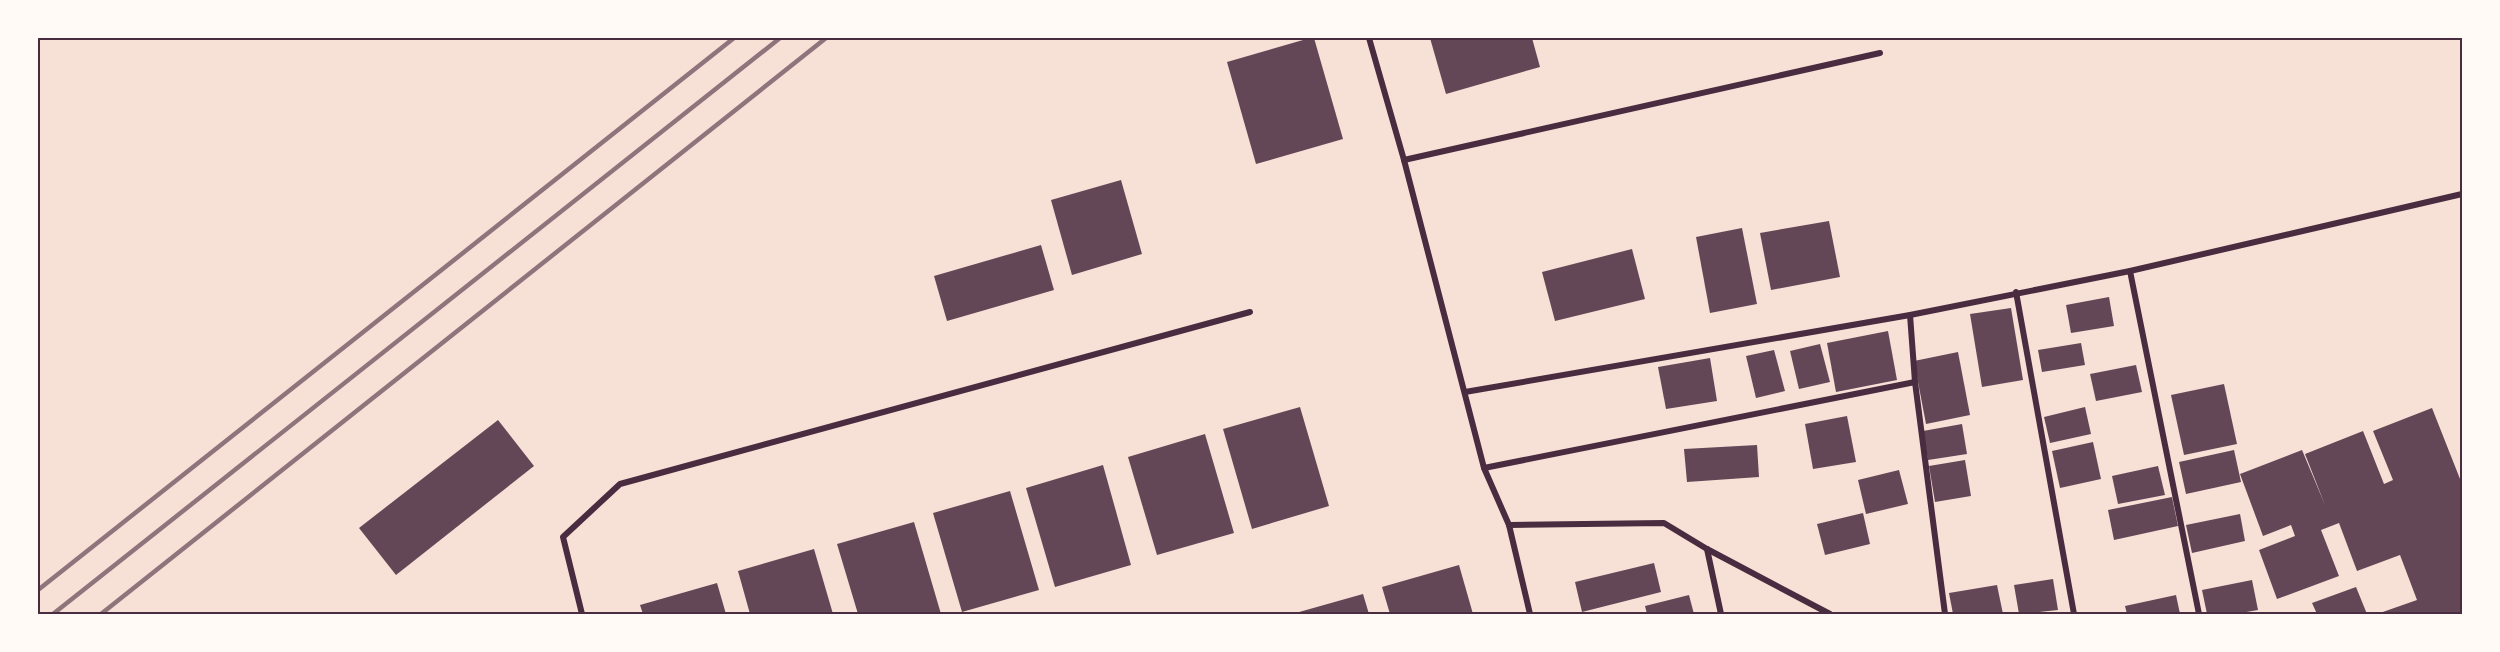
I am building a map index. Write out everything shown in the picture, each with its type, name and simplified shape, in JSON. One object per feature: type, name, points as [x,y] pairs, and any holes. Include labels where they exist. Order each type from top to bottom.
[{"type":"street","points":[[1369,38],[1404,160],[1484,468],[1509,525],[1530,615]]},
{"type":"street","points":[[1404,160],[1880,53]]},
{"type":"street","points":[[1465,392],[1910,315],[2130,271],[2463,194]]},
{"type":"street","points":[[2130,271],[2199,615]]},
{"type":"street","points":[[2016,292],[2074,615]]},
{"type":"street","points":[[582,615],[563,537],[620,484],[1250,312]]},
{"type":"street","points":[[1910,315],[1916,382],[1945,615]]},
{"type":"street","points":[[1484,468],[1916,382]]},
{"type":"street","points":[[1509,525],[1664,523],[1707,549],[1830,615]]},
{"type":"street","points":[[1707,549],[1721,615]]},
{"type":"building","points":[[1314,38],[1343,139],[1256,164],[1227,62]]},
{"type":"building","points":[[1430,38],[1532,38],[1540,67],[1446,94]]},
{"type":"building","points":[[1121,180],[1142,254],[1072,275],[1051,200]]},
{"type":"building","points":[[1829,221],[1840,277],[1771,290],[1760,233]]},
{"type":"building","points":[[1742,228],[1757,304],[1710,313],[1696,237]]},
{"type":"building","points":[[1041,245],[1054,290],[947,321],[934,276]]},
{"type":"building","points":[[1632,249],[1645,299],[1555,321],[1542,272]]},
{"type":"building","points":[[2109,297],[2114,326],[2071,333],[2066,305]]},
{"type":"building","points":[[2011,308],[2023,380],[1982,387],[1970,314]]},
{"type":"building","points":[[1888,331],[1897,380],[1836,392],[1827,343]]},
{"type":"building","points":[[2081,343],[2085,365],[2042,372],[2038,350]]},
{"type":"building","points":[[1820,344],[1830,382],[1799,389],[1790,351]]},
{"type":"building","points":[[1774,350],[1785,391],[1756,398],[1746,356]]},
{"type":"building","points":[[1958,352],[1970,415],[1926,424],[1914,361]]},
{"type":"building","points":[[1710,358],[1717,401],[1666,409],[1658,367]]},
{"type":"building","points":[[2136,365],[2142,392],[2096,401],[2090,374]]},
{"type":"building","points":[[2224,384],[2237,444],[2184,455],[2171,395]]},
{"type":"building","points":[[1300,407],[1329,506],[1252,529],[1223,429]]},
{"type":"building","points":[[2085,407],[2091,434],[2050,443],[2044,417]]},
{"type":"building","points":[[2432,408],[2462,484],[2462,614],[2377,614],[2417,600],[2400,555],[2357,571],[2339,523],[2321,530],[2339,576],[2277,599],[2259,550],[2295,536],[2291,525],[2263,536],[2240,474],[2302,450],[2325,505],[2305,454],[2363,431],[2384,484],[2393,480],[2373,431]]},
{"type":"building","points":[[1847,416],[1856,462],[1813,469],[1805,424]]},
{"type":"building","points":[[498,420],[534,466],[396,575],[359,528]]},
{"type":"building","points":[[1962,424],[1967,454],[1928,460],[1923,431]]},
{"type":"building","points":[[1205,434],[1234,533],[1157,555],[1128,457]]},
{"type":"building","points":[[2093,442],[2101,479],[2060,488],[2052,451]]},
{"type":"building","points":[[1757,445],[1759,477],[1687,482],[1684,449]]},
{"type":"building","points":[[2234,450],[2241,482],[2186,494],[2179,462]]},
{"type":"building","points":[[1965,460],[1971,496],[1935,502],[1929,466]]},
{"type":"building","points":[[1103,465],[1131,565],[1055,587],[1026,488]]},
{"type":"building","points":[[2158,466],[2165,495],[2118,504],[2112,476]]},
{"type":"building","points":[[1899,470],[1908,504],[1866,514],[1858,480]]},
{"type":"building","points":[[1010,491],[1039,590],[962,612],[933,513]]},
{"type":"building","points":[[2172,497],[2178,526],[2114,540],[2108,510]]},
{"type":"building","points":[[1863,513],[1870,544],[1825,555],[1817,524]]},
{"type":"building","points":[[2240,514],[2245,541],[2192,553],[2186,525]]},
{"type":"building","points":[[914,522],[941,614],[858,614],[837,544]]},
{"type":"building","points":[[814,549],[833,614],[750,614],[738,571]]},
{"type":"building","points":[[1654,563],[1661,592],[1582,612],[1575,582]]},
{"type":"building","points":[[1459,565],[1473,614],[1390,614],[1382,587]]},
{"type":"building","points":[[2053,579],[2058,610],[2019,614],[2014,585]]},
{"type":"building","points":[[2252,580],[2258,610],[2235,614],[2207,614],[2202,590]]},
{"type":"building","points":[[717,583],[726,614],[643,614],[640,605]]},
{"type":"building","points":[[1997,585],[2003,614],[1953,614],[1949,593]]},
{"type":"building","points":[[2356,587],[2367,614],[2317,614],[2312,603]]},
{"type":"building","points":[[1363,594],[1369,614],[1292,614]]},
{"type":"building","points":[[1689,595],[1694,614],[1647,614],[1645,606]]},
{"type":"building","points":[[2176,595],[2180,614],[2127,614],[2125,606]]},
{"type":"railway","points":[[38,590],[734,38]]},
{"type":"railway","points":[[53,614],[780,38]]},
{"type":"railway","points":[[101,614],[826,38]]}]
